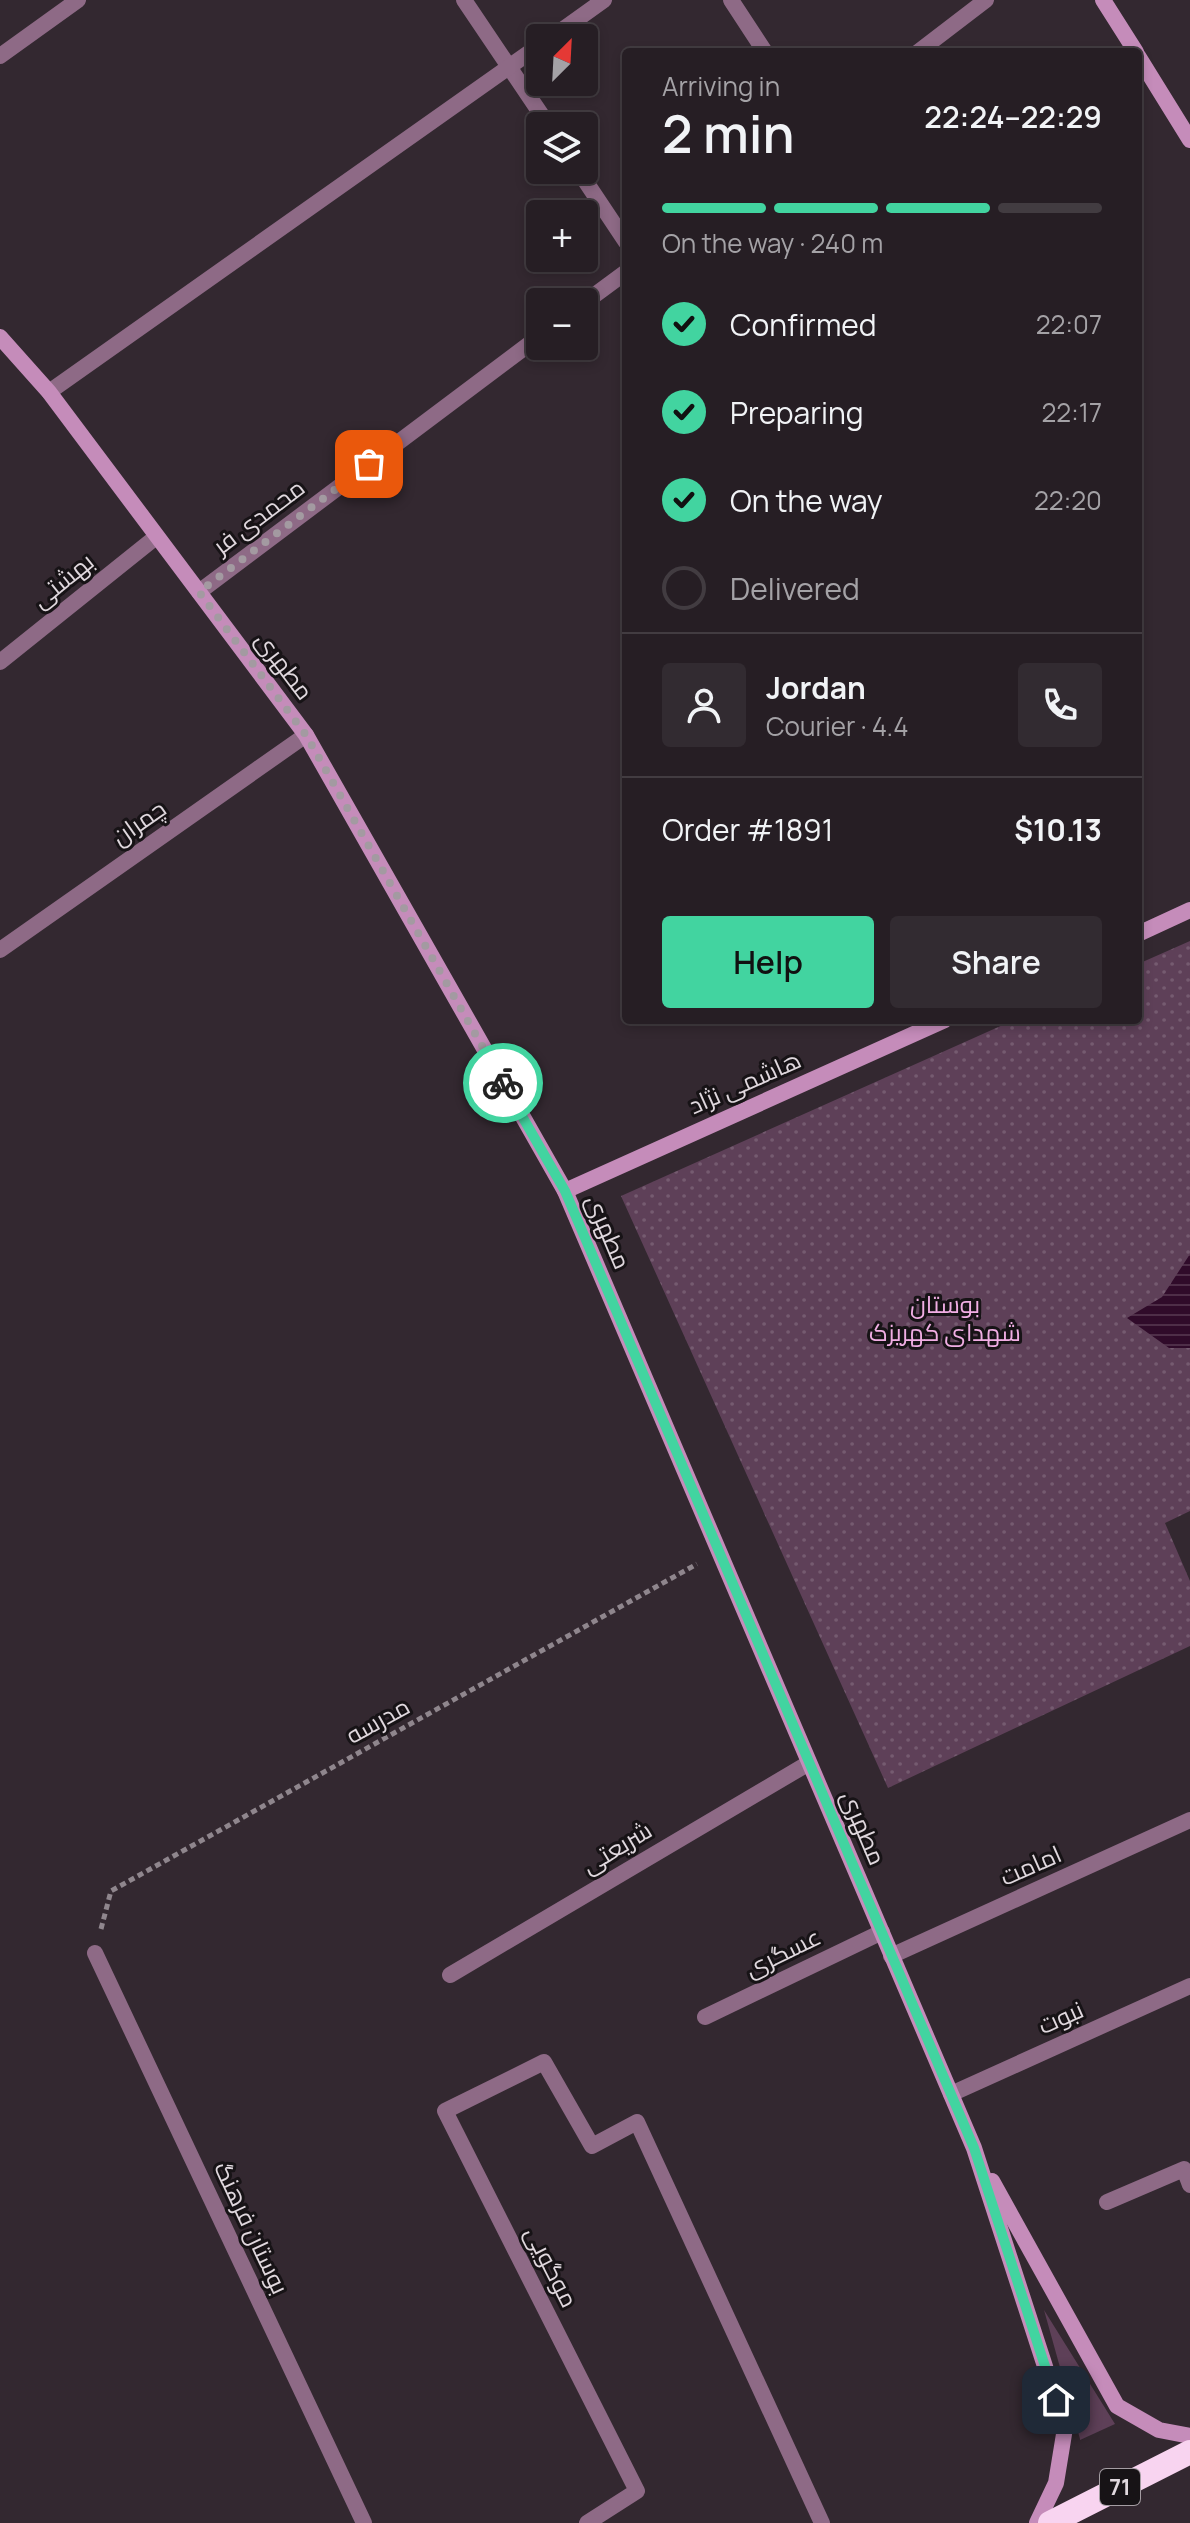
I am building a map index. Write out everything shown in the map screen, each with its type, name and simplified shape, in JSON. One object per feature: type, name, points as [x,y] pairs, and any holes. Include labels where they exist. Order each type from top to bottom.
[{"type":"highway","name":"71","points":[[1050,2523],[1190,2452]]},
{"type":"street","points":[[0,56],[78,0]]},
{"type":"street","points":[[464,0],[540,112]]},
{"type":"street","points":[[571,24],[604,0]]},
{"type":"street","points":[[731,0],[762,48]]},
{"type":"street","points":[[923,48],[986,0]]},
{"type":"street","points":[[1103,0],[1133,48]]},
{"type":"street","points":[[49,392],[526,55]]},
{"type":"street","points":[[1142,62],[1190,140]]},
{"type":"street","points":[[587,184],[622,236]]},
{"type":"street","points":[[598,293],[622,275]]},
{"type":"street","name":"مطهری","points":[[0,337],[49,392],[306,735],[565,1191],[974,2148],[1065,2428],[1056,2483],[1037,2523]]},
{"type":"street","name":"محمدی فر","points":[[199,592],[526,347]]},
{"type":"street","name":"بهشتی","points":[[0,662],[156,537]]},
{"type":"street","name":"چمران","points":[[0,950],[306,735]]},
{"type":"street","points":[[1142,932],[1190,910]]},
{"type":"street","name":"هاشمی نژاد","points":[[565,1191],[936,1024]]},
{"type":"street","name":"شریعتی","points":[[450,1975],[809,1763]]},
{"type":"street","name":"امامت","points":[[891,1956],[1190,1820]]},
{"type":"street","name":"عسگری","points":[[705,2017],[882,1932]]},
{"type":"street","name":"بوستان فرهنگ","points":[[95,1953],[364,2523]]},
{"type":"street","name":"نبوت","points":[[951,2094],[1190,1986]]},
{"type":"street","name":"موگویی","points":[[587,2523],[637,2491],[445,2111],[544,2062],[592,2146],[637,2122],[822,2523]]},
{"type":"street","name":"مطهری","points":[[974,2148],[1117,2406],[1159,2430],[1190,2436]]},
{"type":"street","points":[[1107,2202],[1184,2169],[1190,2185]]},
{"type":"path","name":"مدرسه","points":[[95,1953],[111,1891],[719,1552]]},
{"type":"green space","name":"بوستان شهدای کهریزک","points":[[1190,941],[1190,1511],[1165,1523],[1190,1581],[1190,1646],[888,1788],[621,1196],[1005,1024],[1142,1024],[1142,962]]},
{"type":"green space","points":[[1044,2310],[1115,2424],[1080,2440],[1080,2439]]},
{"type":"shaded area","points":[[1190,1254],[1190,1348],[1169,1348],[1127,1318],[1162,1297]]},
{"type":"way so far","points":[[369,464],[199,592],[306,735],[503,1083]]},
{"type":"route","points":[[503,1083],[565,1191],[974,2148],[1056,2400]]}]
